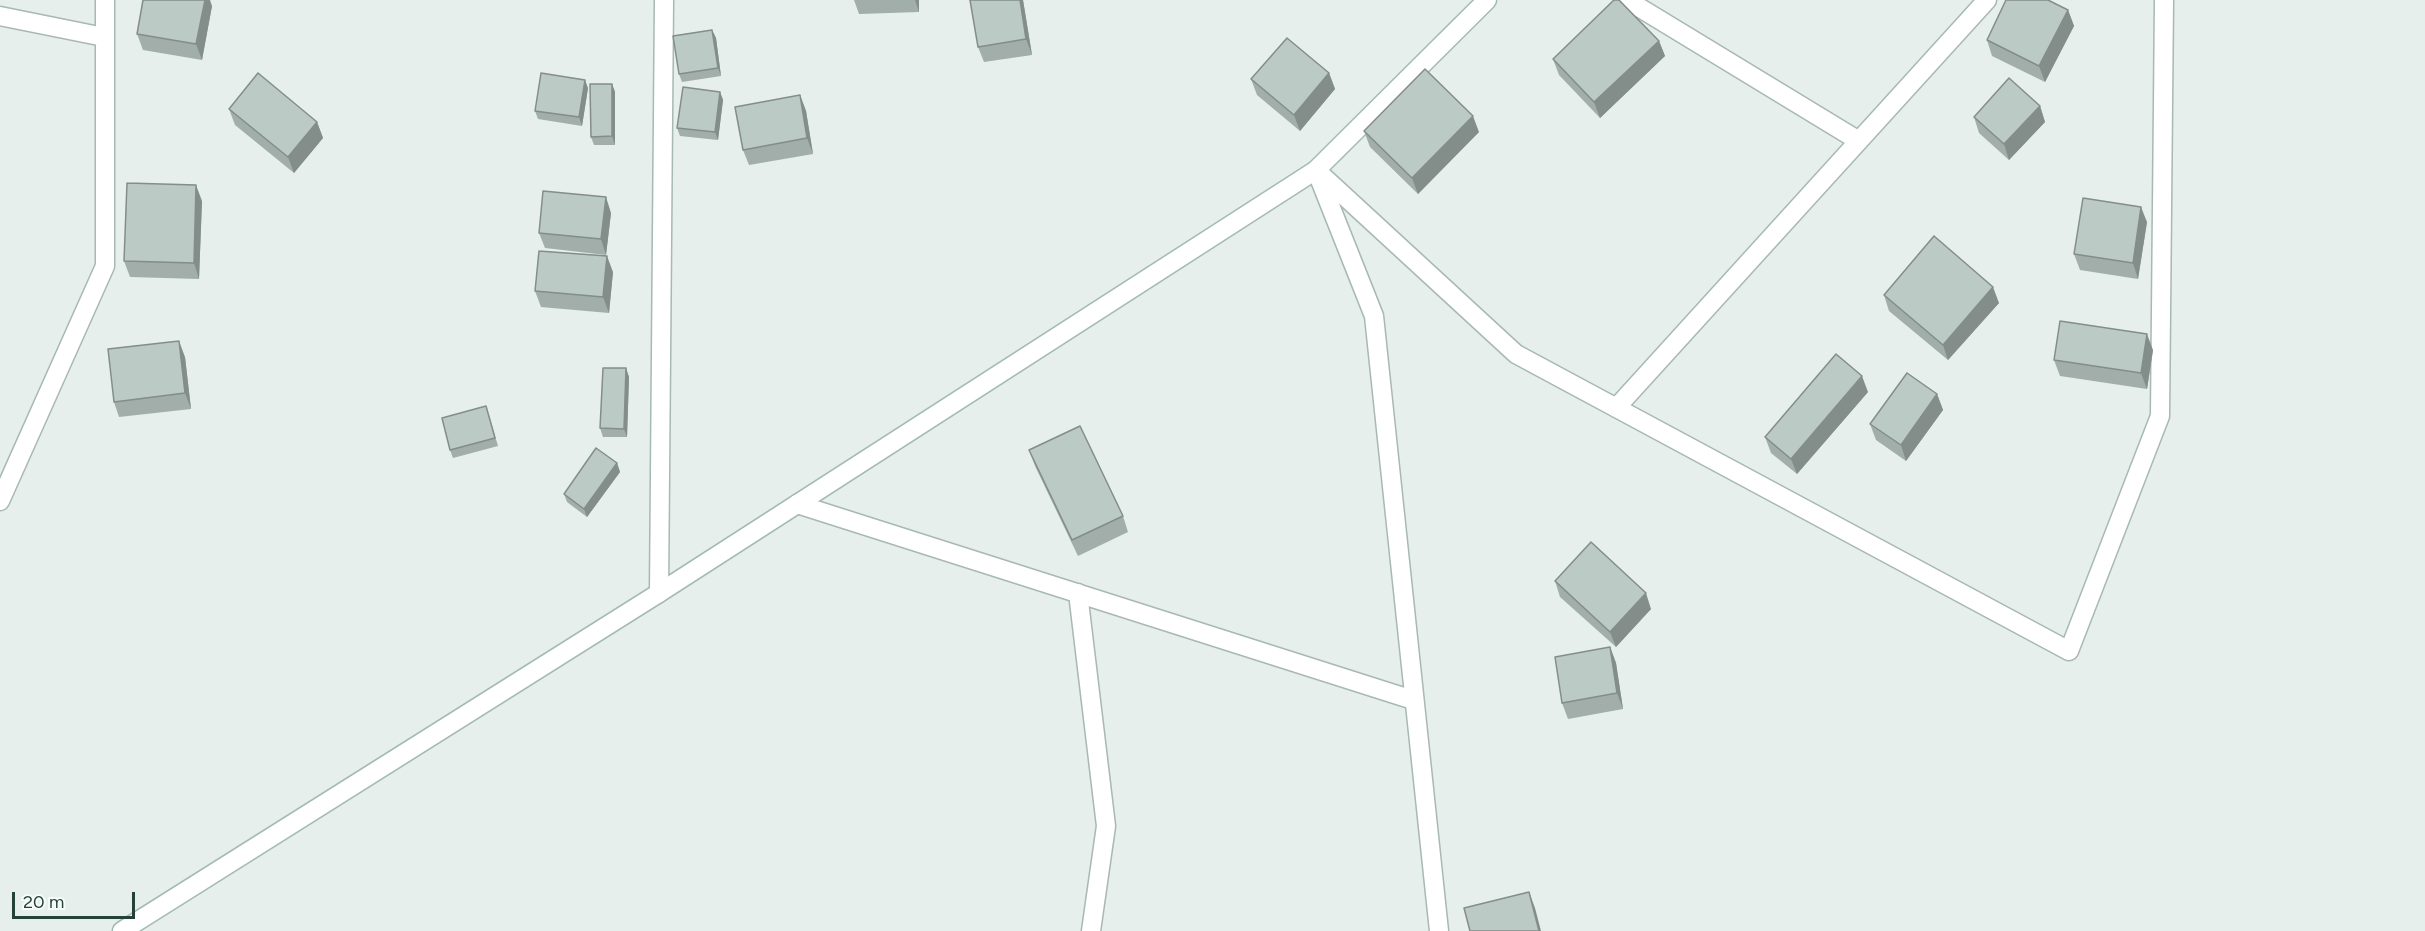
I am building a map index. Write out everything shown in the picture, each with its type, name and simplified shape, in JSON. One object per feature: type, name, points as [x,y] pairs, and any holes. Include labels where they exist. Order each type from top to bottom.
[{"type":"street","points":[[0,501],[105,266],[105,0]]},
{"type":"street","points":[[659,593],[664,0]]},
{"type":"street","points":[[122,931],[659,593],[1316,170],[1487,0]]},
{"type":"street","points":[[1627,0],[1859,141]]},
{"type":"street","points":[[1616,408],[1987,0]]},
{"type":"street","points":[[1316,170],[1516,354],[2069,651],[2160,416],[2164,0]]},
{"type":"street","points":[[0,16],[105,37]]},
{"type":"street","points":[[1316,170],[1374,316],[1439,931]]},
{"type":"street","points":[[797,504],[1413,700]]},
{"type":"street","points":[[1078,593],[1106,826],[1090,931]]},
{"type":"building","points":[[143,0],[205,0],[196,44],[137,34]]},
{"type":"building","points":[[970,0],[1020,0],[1026,39],[978,47]]},
{"type":"building","points":[[1614,0],[1619,0],[1659,41],[1594,102],[1553,59]]},
{"type":"building","points":[[2006,0],[2048,0],[2068,10],[2039,66],[1987,40]]},
{"type":"building","points":[[712,30],[718,68],[679,74],[673,36]]},
{"type":"building","points":[[1287,38],[1329,73],[1294,115],[1251,79]]},
{"type":"building","points":[[1425,69],[1473,116],[1412,178],[1364,131]]},
{"type":"building","points":[[258,73],[317,122],[288,157],[229,109]]},
{"type":"building","points":[[541,73],[585,80],[579,117],[535,111]]},
{"type":"building","points":[[2009,78],[2040,106],[2004,144],[1974,117]]},
{"type":"building","points":[[590,84],[612,84],[612,136],[591,137]]},
{"type":"building","points":[[683,87],[720,92],[715,132],[677,128]]},
{"type":"building","points":[[800,95],[807,138],[743,150],[735,107]]},
{"type":"building","points":[[127,183],[196,185],[194,263],[124,261]]},
{"type":"building","points":[[543,191],[606,197],[601,239],[539,233]]},
{"type":"building","points":[[2083,198],[2141,207],[2133,263],[2074,254]]},
{"type":"building","points":[[1934,236],[1993,287],[1943,345],[1884,295]]},
{"type":"building","points":[[539,251],[607,256],[603,297],[535,291]]},
{"type":"building","points":[[2060,321],[2147,334],[2141,373],[2054,360]]},
{"type":"building","points":[[179,341],[185,393],[114,402],[108,349]]},
{"type":"building","points":[[1836,354],[1862,376],[1791,459],[1765,437]]},
{"type":"building","points":[[603,368],[626,368],[624,429],[600,428]]},
{"type":"building","points":[[1907,373],[1937,394],[1901,445],[1870,424]]},
{"type":"building","points":[[486,406],[495,438],[450,450],[442,418]]},
{"type":"building","points":[[1080,426],[1123,516],[1072,540],[1029,450]]},
{"type":"building","points":[[596,448],[617,463],[584,509],[564,494]]},
{"type":"building","points":[[1591,542],[1646,593],[1610,632],[1555,581]]},
{"type":"building","points":[[1610,647],[1617,693],[1562,703],[1555,657]]},
{"type":"building","points":[[1529,892],[1539,931],[1470,931],[1464,908]]}]
